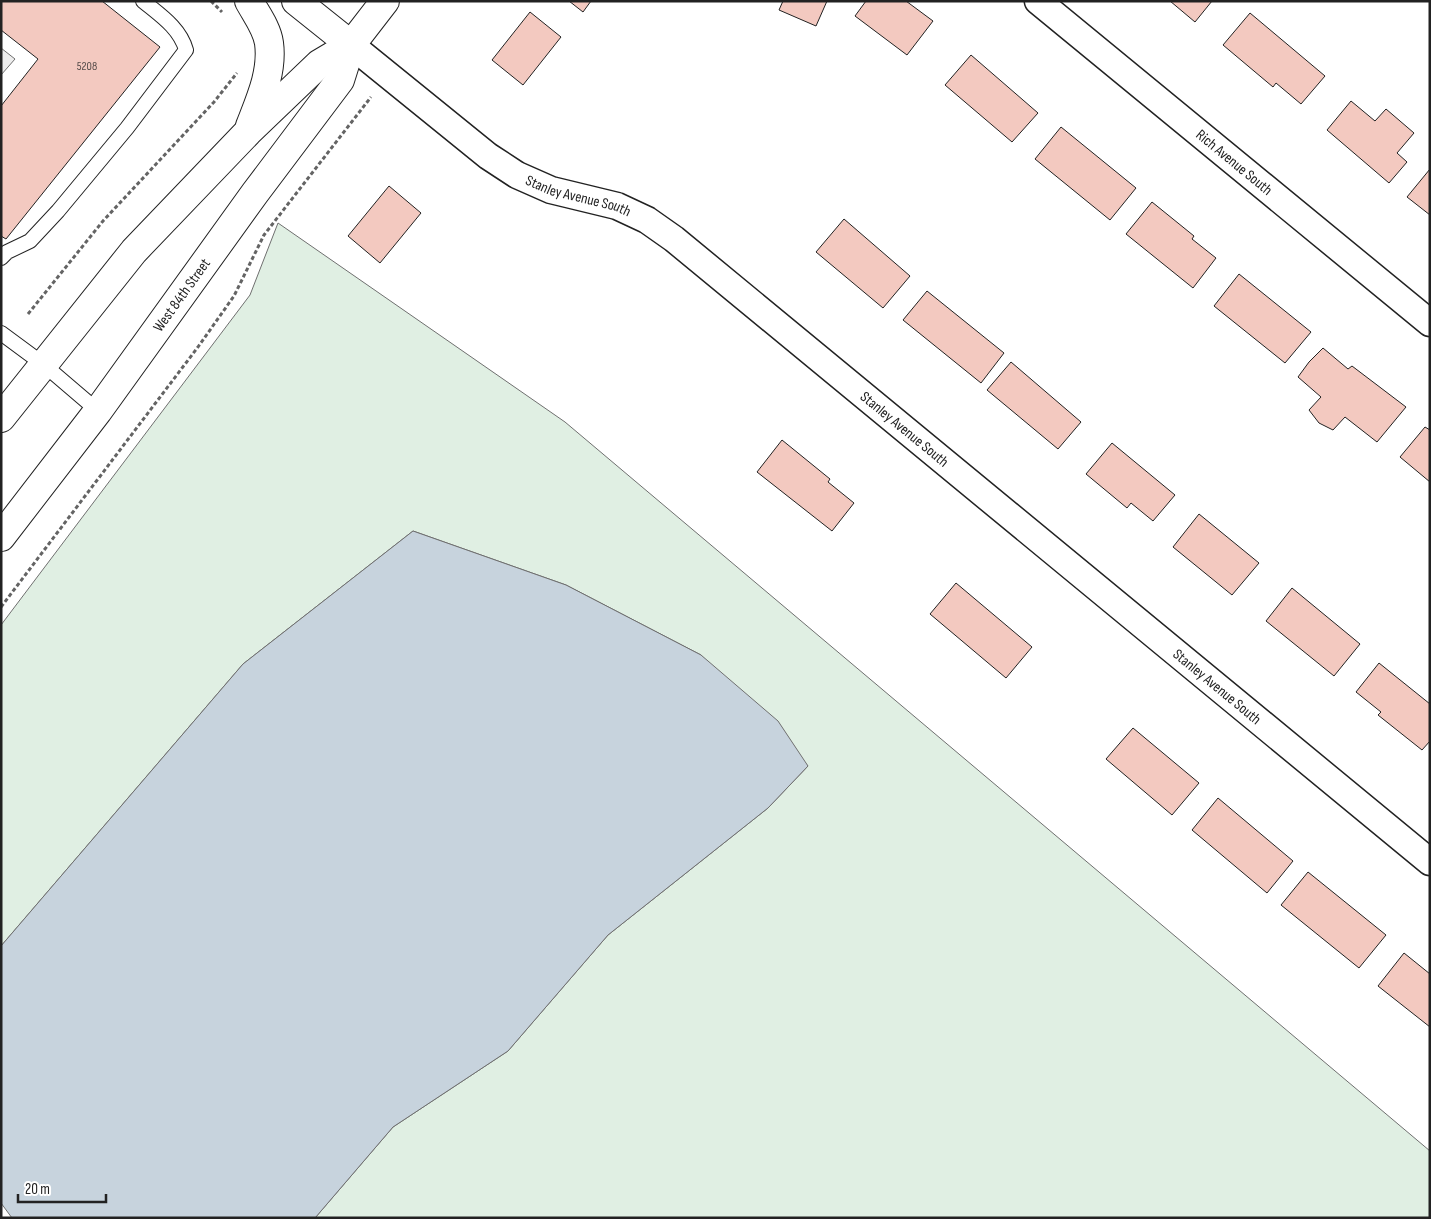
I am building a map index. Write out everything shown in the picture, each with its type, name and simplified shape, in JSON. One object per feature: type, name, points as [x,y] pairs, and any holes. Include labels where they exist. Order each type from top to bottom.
[{"type":"street","points":[[248,132],[268,80],[269,43],[261,21],[249,1]]},
{"type":"street","points":[[296,1],[351,45]]},
{"type":"street","name":"West 84th Street","points":[[1,537],[98,411],[255,193],[340,80],[351,45],[385,1]]},
{"type":"street","name":"Rich Avenue South","points":[[1038,1],[1430,323]]},
{"type":"street","name":"West 84th Street","points":[[1,418],[134,251],[248,132],[319,64],[351,45]]},
{"type":"street","name":"Stanley Avenue South","points":[[351,45],[488,156],[517,175],[551,190],[617,206],[647,220],[674,238],[1430,862]]},
{"type":"lane","points":[[1,258],[7,252],[30,241],[58,211],[127,128],[186,50],[183,40],[166,20],[143,1]]},
{"type":"lane","points":[[1,333],[43,364],[98,411]]},
{"type":"path","points":[[211,1],[225,15]]},
{"type":"path","points":[[28,314],[103,221],[229,85],[241,65]]},
{"type":"path","points":[[1,607],[198,347],[234,296],[264,235],[388,75]]},
{"type":"green space","points":[[278,223],[565,422],[1430,1151],[1430,1218],[315,1218],[393,1127],[508,1051],[608,935],[768,808],[808,766],[701,655],[566,585],[413,531],[243,664],[1,946],[1,625],[250,295]]},
{"type":"shaded area","points":[[1,48],[15,59],[1,75]]},
{"type":"shaded area","points":[[413,531],[566,585],[701,655],[778,721],[808,766],[768,808],[608,935],[508,1051],[393,1127],[315,1218],[12,1218],[1,1203],[1,946],[243,664]]},
{"type":"building","points":[[1,1],[102,1],[160,47],[6,239],[1,236],[1,106],[38,59],[1,30]]},
{"type":"building","points":[[569,1],[591,1],[583,12]]},
{"type":"building","points":[[783,1],[827,1],[816,26],[779,10]]},
{"type":"building","points":[[866,1],[906,1],[933,21],[907,55],[855,16]]},
{"type":"building","points":[[1170,1],[1212,1],[1195,22]]},
{"type":"building","points":[[530,12],[561,37],[523,85],[492,60]]},
{"type":"building","points":[[1250,13],[1325,76],[1301,104],[1276,83],[1273,87],[1223,45]]},
{"type":"building","points":[[971,55],[1038,113],[1012,142],[945,85]]},
{"type":"building","points":[[1351,101],[1375,121],[1386,109],[1414,133],[1397,153],[1407,162],[1389,183],[1327,130]]},
{"type":"building","points":[[1061,127],[1136,188],[1110,220],[1035,159]]},
{"type":"building","points":[[1430,169],[1430,215],[1407,197]]},
{"type":"building","points":[[389,186],[421,213],[380,263],[348,236]]},
{"type":"building","points":[[1152,202],[1194,236],[1192,239],[1216,258],[1193,288],[1126,234]]},
{"type":"building","points":[[844,219],[910,276],[883,308],[816,252]]},
{"type":"building","points":[[1239,274],[1311,332],[1285,363],[1214,306]]},
{"type":"building","points":[[927,291],[1004,353],[981,383],[903,320]]},
{"type":"building","points":[[1323,348],[1348,369],[1352,366],[1406,407],[1377,442],[1345,417],[1333,430],[1319,423],[1309,410],[1321,397],[1298,377]]},
{"type":"building","points":[[1011,362],[1081,422],[1058,449],[987,390]]},
{"type":"building","points":[[1425,427],[1430,430],[1430,482],[1400,457]]},
{"type":"building","points":[[782,440],[830,479],[828,482],[854,503],[832,531],[757,472]]},
{"type":"building","points":[[1112,443],[1175,495],[1153,521],[1131,503],[1127,508],[1086,474]]},
{"type":"building","points":[[1199,514],[1259,563],[1232,595],[1173,547]]},
{"type":"building","points":[[956,583],[1032,647],[1006,678],[930,614]]},
{"type":"building","points":[[1292,588],[1360,644],[1334,676],[1266,621]]},
{"type":"building","points":[[1379,663],[1430,704],[1430,741],[1422,750],[1378,715],[1381,712],[1356,692]]},
{"type":"building","points":[[1133,728],[1199,783],[1172,815],[1106,759]]},
{"type":"building","points":[[1218,798],[1293,861],[1267,893],[1192,830]]},
{"type":"building","points":[[1308,872],[1386,935],[1359,968],[1281,905]]},
{"type":"building","points":[[1404,953],[1430,974],[1430,1027],[1378,986]]}]
